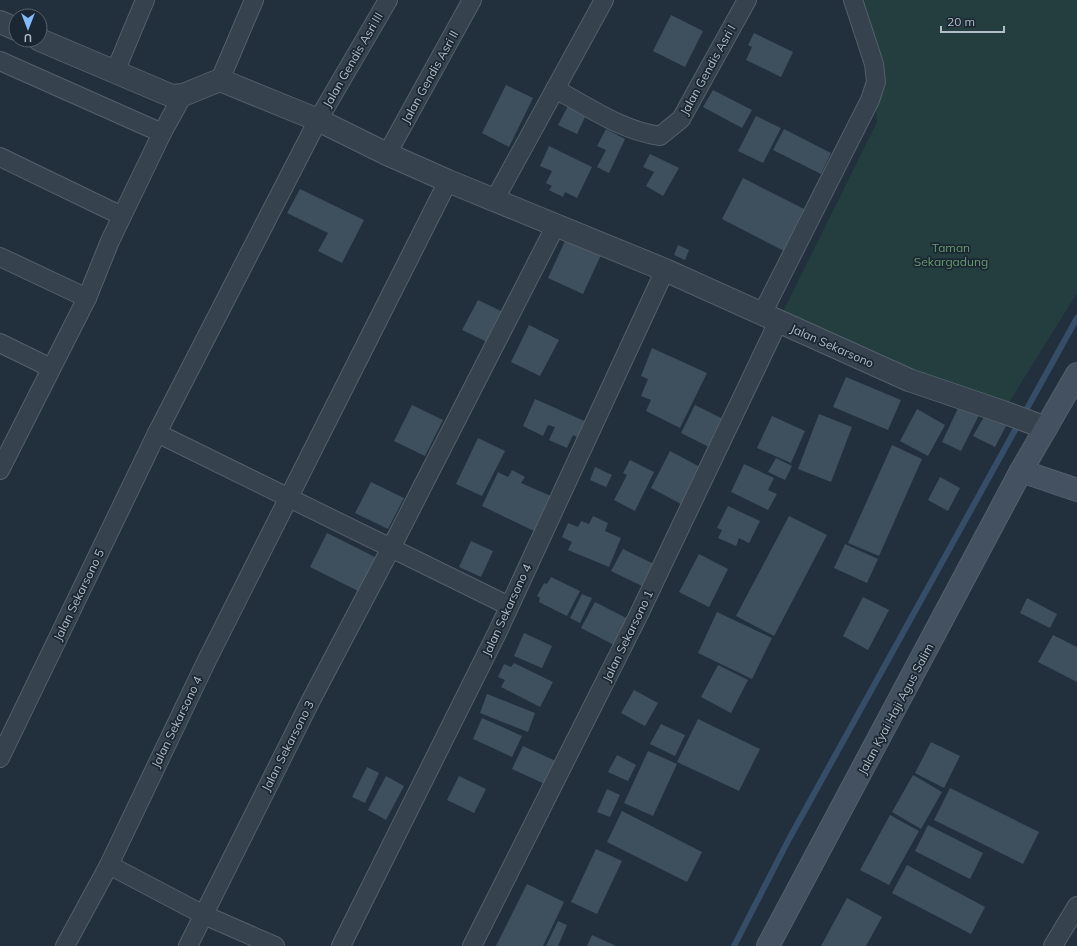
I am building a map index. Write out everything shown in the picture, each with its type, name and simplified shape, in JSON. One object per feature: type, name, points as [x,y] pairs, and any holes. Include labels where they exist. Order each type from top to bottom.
[{"type":"main road","name":"Jalan Kyai Haji Agus Salim","points":[[768,946],[1022,471],[1042,426],[1077,374]]},
{"type":"main road","points":[[1022,471],[1077,490]]},
{"type":"street","points":[[115,72],[145,0]]},
{"type":"street","points":[[48,43],[172,96],[183,95],[220,80],[254,0]]},
{"type":"street","name":"Jalan Gendis Asri III","points":[[157,433],[318,120],[388,0]]},
{"type":"street","name":"Jalan Gendis Asri II","points":[[387,154],[472,0]]},
{"type":"street","points":[[495,199],[604,0]]},
{"type":"street","name":"Jalan Gendis Asri I","points":[[555,89],[627,128],[644,134],[660,136],[681,119],[747,0]]},
{"type":"street","name":"Jalan Sekarsono 1","points":[[472,946],[639,614],[770,318],[870,100],[876,82],[874,64],[853,0]]},
{"type":"street","points":[[0,61],[162,133]]},
{"type":"street","name":"Jalan Sekarsono","points":[[220,80],[318,120],[387,154],[665,270],[909,380],[1042,426]]},
{"type":"street","points":[[0,470],[7,437],[51,368],[87,298],[122,216],[162,133],[183,95]]},
{"type":"street","points":[[0,157],[122,216]]},
{"type":"street","name":"Jalan Sekarsono 4","points":[[65,946],[108,865],[207,660],[290,499],[448,180]]},
{"type":"street","name":"Jalan Sekarsono 3","points":[[188,946],[309,704],[391,548],[556,225]]},
{"type":"street","points":[[0,257],[87,298]]},
{"type":"street","name":"Jalan Sekarsono 4","points":[[340,946],[387,856],[509,606],[665,270]]},
{"type":"street","points":[[0,343],[51,368]]},
{"type":"street","points":[[157,433],[509,606]]},
{"type":"street","name":"Jalan Sekarsono 5","points":[[0,758],[157,433]]},
{"type":"street","points":[[108,865],[204,915],[275,946]]},
{"type":"street","points":[[1053,946],[1077,906]]},
{"type":"green space","name":"Taman Sekargadung","points":[[864,0],[1077,0],[1077,293],[1003,412],[778,322],[877,122]]},
{"type":"building","points":[[671,15],[703,31],[685,67],[653,51]]},
{"type":"building","points":[[754,33],[793,52],[781,77],[746,60],[752,47],[748,45]]},
{"type":"building","points":[[506,85],[533,98],[509,147],[482,133]]},
{"type":"building","points":[[713,90],[752,110],[742,128],[703,107]]},
{"type":"building","points":[[568,106],[586,115],[577,134],[558,125]]},
{"type":"building","points":[[756,116],[781,128],[763,163],[738,151]]},
{"type":"building","points":[[606,129],[625,139],[609,173],[597,167],[606,150],[597,146]]},
{"type":"building","points":[[784,129],[831,153],[821,174],[773,150]]},
{"type":"building","points":[[549,146],[592,167],[577,198],[565,192],[563,197],[549,190],[552,186],[546,183],[552,171],[540,166]]},
{"type":"building","points":[[650,154],[679,168],[663,196],[646,186],[654,172],[643,167]]},
{"type":"building","points":[[743,178],[808,211],[786,252],[722,219]]},
{"type":"building","points":[[300,189],[364,220],[342,263],[318,251],[328,233],[287,213]]},
{"type":"building","points":[[566,239],[601,255],[583,294],[548,278]]},
{"type":"building","points":[[678,245],[689,250],[685,260],[674,255]]},
{"type":"building","points":[[478,300],[503,312],[487,342],[462,330]]},
{"type":"building","points":[[529,325],[559,340],[540,376],[511,362]]},
{"type":"building","points":[[652,348],[707,373],[680,428],[646,411],[651,400],[641,396],[648,379],[641,376]]},
{"type":"building","points":[[846,377],[901,400],[888,430],[833,407]]},
{"type":"building","points":[[535,399],[589,423],[579,447],[574,445],[577,437],[573,435],[567,448],[549,440],[555,427],[548,425],[543,436],[523,426]]},
{"type":"building","points":[[412,405],[443,420],[425,456],[394,441]]},
{"type":"building","points":[[695,405],[727,421],[713,449],[681,433]]},
{"type":"building","points":[[959,406],[979,415],[961,451],[942,442]]},
{"type":"building","points":[[917,409],[945,425],[928,456],[900,441]]},
{"type":"building","points":[[819,414],[852,427],[831,482],[798,469]]},
{"type":"building","points":[[985,415],[1006,426],[995,447],[973,436]]},
{"type":"building","points":[[772,416],[805,431],[791,463],[757,448]]},
{"type":"building","points":[[478,438],[505,451],[482,496],[456,484]]},
{"type":"building","points":[[892,445],[922,459],[879,556],[848,543]]},
{"type":"building","points":[[670,451],[702,468],[683,505],[651,488]]},
{"type":"building","points":[[776,458],[792,466],[785,480],[768,472]]},
{"type":"building","points":[[630,460],[654,472],[635,511],[614,500],[627,475],[623,473]]},
{"type":"building","points":[[744,464],[774,478],[768,490],[777,494],[768,510],[731,492]]},
{"type":"building","points":[[595,467],[612,475],[606,487],[590,480]]},
{"type":"building","points":[[512,470],[525,477],[521,483],[551,496],[534,531],[482,506],[498,472],[508,477]]},
{"type":"building","points":[[940,477],[960,488],[948,511],[928,500]]},
{"type":"building","points":[[371,482],[404,498],[388,529],[355,513]]},
{"type":"building","points":[[728,506],[760,521],[749,543],[739,538],[736,546],[718,538],[722,530],[717,528]]},
{"type":"building","points":[[593,516],[608,523],[605,531],[621,538],[609,567],[568,550],[572,542],[562,537],[568,523],[578,527],[581,521],[589,524]]},
{"type":"building","points":[[789,516],[827,535],[774,636],[736,616]]},
{"type":"building","points":[[327,533],[377,558],[360,592],[310,567]]},
{"type":"building","points":[[471,541],[493,551],[481,577],[459,567]]},
{"type":"building","points":[[845,544],[878,559],[867,583],[834,568]]},
{"type":"building","points":[[623,549],[654,564],[642,586],[611,571]]},
{"type":"building","points":[[699,554],[728,569],[709,607],[679,592]]},
{"type":"building","points":[[551,577],[580,591],[567,616],[539,602],[540,598],[537,596],[544,583],[547,584]]},
{"type":"building","points":[[582,594],[592,598],[580,623],[570,618]]},
{"type":"building","points":[[863,597],[889,610],[868,650],[843,636]]},
{"type":"building","points":[[1027,598],[1057,614],[1050,628],[1020,613]]},
{"type":"building","points":[[595,602],[632,621],[618,647],[581,628]]},
{"type":"building","points":[[717,612],[772,638],[752,679],[698,653]]},
{"type":"building","points":[[524,633],[552,646],[542,668],[514,656]]},
{"type":"building","points":[[1053,635],[1077,647],[1077,682],[1038,662]]},
{"type":"building","points":[[514,663],[553,682],[540,707],[501,687],[505,680],[498,677],[504,664],[511,667]]},
{"type":"building","points":[[718,665],[748,680],[731,713],[701,697]]},
{"type":"building","points":[[634,690],[658,703],[645,726],[621,713]]},
{"type":"building","points":[[487,694],[535,713],[528,732],[480,713]]},
{"type":"building","points":[[482,718],[522,736],[512,757],[473,739]]},
{"type":"building","points":[[698,719],[760,749],[739,791],[677,762]]},
{"type":"building","points":[[661,724],[685,735],[675,756],[650,744]]},
{"type":"building","points":[[931,742],[960,756],[944,788],[915,773]]},
{"type":"building","points":[[523,746],[560,763],[549,786],[512,769]]},
{"type":"building","points":[[648,751],[677,764],[653,816],[624,803]]},
{"type":"building","points":[[617,755],[636,765],[628,781],[608,772]]},
{"type":"building","points":[[367,767],[379,773],[365,803],[352,797]]},
{"type":"building","points":[[913,775],[942,792],[921,829],[892,812]]},
{"type":"building","points":[[386,776],[404,786],[386,820],[368,810]]},
{"type":"building","points":[[459,776],[486,789],[474,813],[447,800]]},
{"type":"building","points":[[950,788],[1039,832],[1023,864],[934,820]]},
{"type":"building","points":[[607,789],[620,795],[610,817],[597,812]]},
{"type":"building","points":[[622,811],[702,852],[687,882],[607,842]]},
{"type":"building","points":[[890,815],[919,831],[889,885],[860,870]]},
{"type":"building","points":[[928,825],[983,853],[970,879],[915,851]]},
{"type":"building","points":[[596,849],[622,861],[597,914],[571,902]]},
{"type":"building","points":[[907,865],[985,907],[971,934],[892,893]]},
{"type":"building","points":[[527,884],[564,902],[543,946],[496,946]]},
{"type":"building","points":[[847,898],[882,917],[866,946],[821,946]]},
{"type":"building","points":[[558,921],[567,925],[558,946],[546,946]]},
{"type":"building","points":[[592,935],[616,946],[587,946]]},
{"type":"waterway","points":[[734,946],[789,839],[1077,318]]}]
